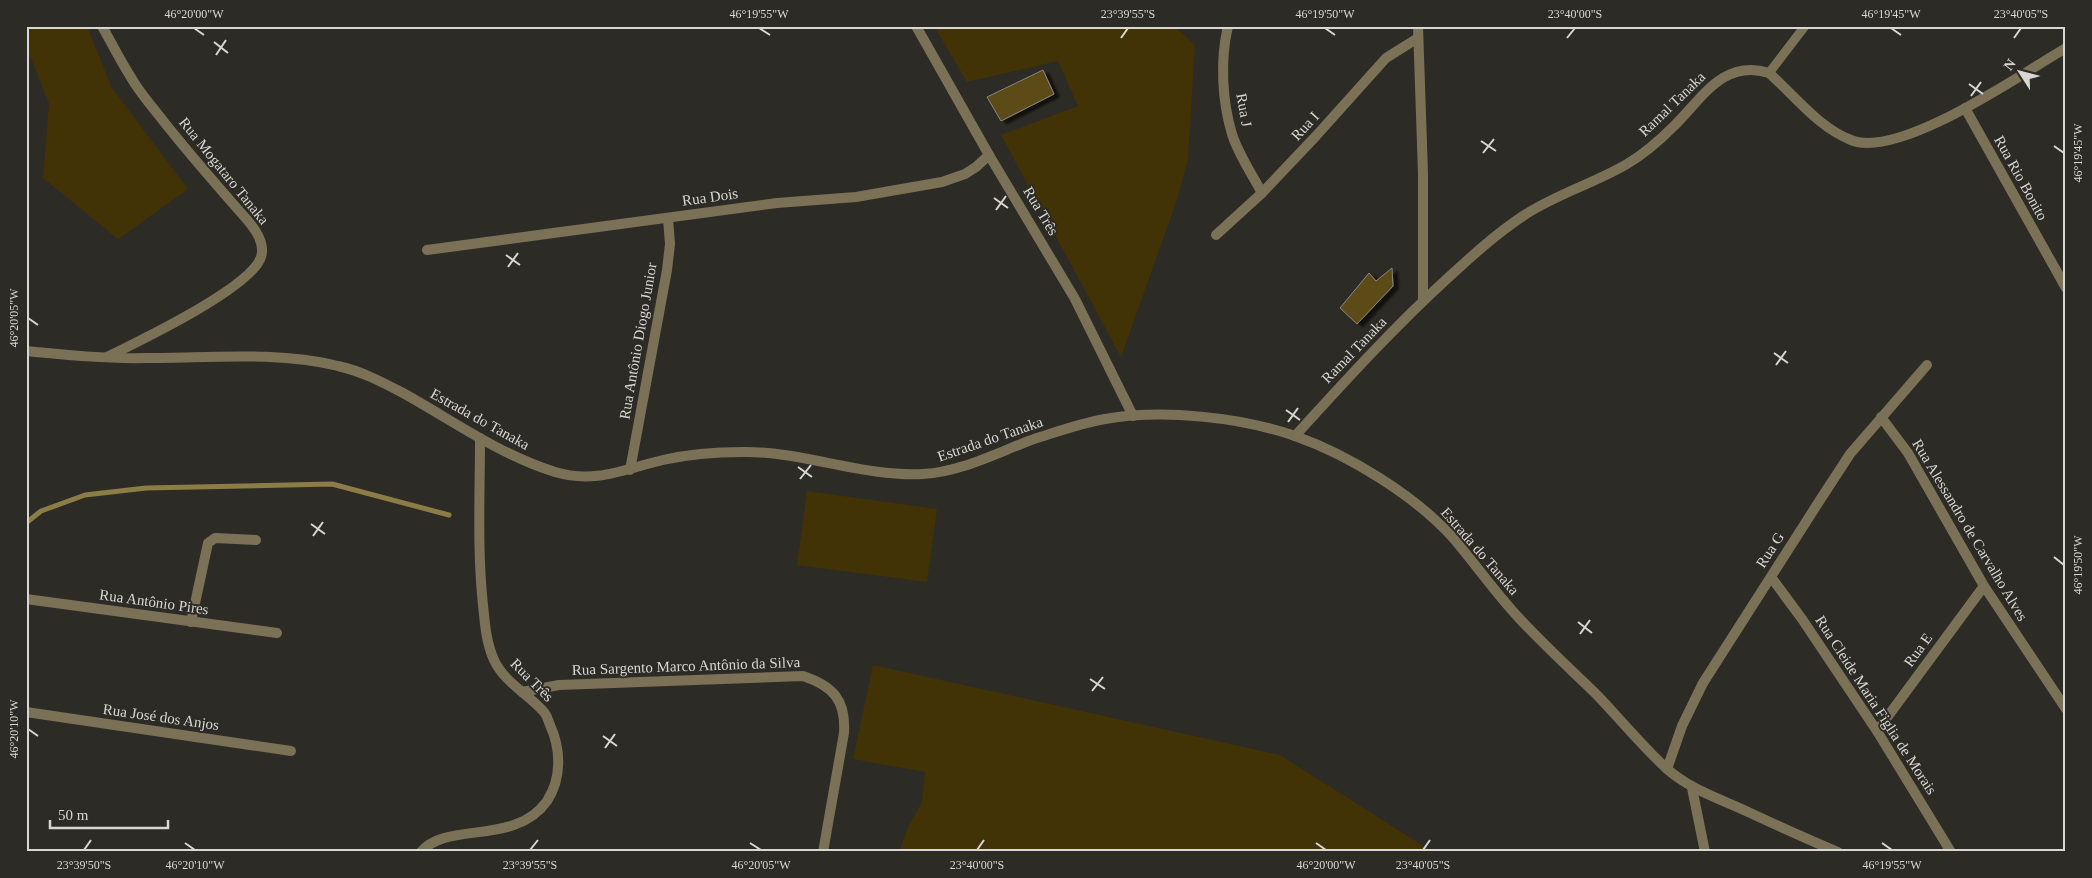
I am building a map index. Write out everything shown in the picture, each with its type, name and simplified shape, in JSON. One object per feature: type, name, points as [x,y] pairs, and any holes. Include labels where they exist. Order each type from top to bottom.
[{"type":"street","name":"Rua Mogataro Tanaka","points":[[102,26],[132,80],[177,139],[246,218],[261,241],[262,250],[257,265],[233,287],[178,321],[106,358]]},
{"type":"street","name":"Rua Três","points":[[916,26],[989,155],[1076,299],[1133,416]]},
{"type":"street","name":"Rua J","points":[[1228,26],[1223,46],[1227,113],[1232,135],[1262,193]]},
{"type":"street","points":[[1418,26],[1423,174],[1423,301]]},
{"type":"street","name":"Rua I","points":[[1216,236],[1262,193],[1386,58],[1418,38]]},
{"type":"street","points":[[1769,73],[1827,127],[1850,140],[1862,144],[1874,143],[1921,130],[1965,108],[2066,48]]},
{"type":"street","name":"Ramal Tanaka","points":[[1295,436],[1352,373],[1423,301],[1476,253],[1524,215],[1554,197],[1627,164],[1675,125],[1716,82],[1736,72],[1759,70],[1769,73]]},
{"type":"street","name":"Rua Rio Bonito","points":[[1965,108],[2066,288]]},
{"type":"street","name":"Rua Dois","points":[[427,250],[777,202],[856,197],[942,182],[965,174],[989,155]]},
{"type":"street","name":"Rua Antônio Diogo Junior","points":[[630,470],[667,270],[670,244],[668,218]]},
{"type":"street","name":"Estrada do Tanaka","points":[[26,351],[106,358],[242,356],[287,358],[336,365],[372,377],[436,411],[517,458],[576,477],[606,476],[684,456],[748,452],[816,460],[901,475],[935,473],[944,472],[1048,434],[1108,418],[1133,416],[1202,417],[1261,426],[1295,436],[1331,451],[1399,491],[1429,514],[1453,539],[1495,592],[1532,632],[1667,769],[1692,788],[1823,849],[1838,852]]},
{"type":"street","name":"Rua G","points":[[1667,769],[1682,726],[1703,683],[1850,454],[1880,417],[1927,365]]},
{"type":"street","name":"Rua Alessandro de Carvalho Alves","points":[[1880,417],[1908,453],[1984,586],[2066,708]]},
{"type":"street","name":"Rua Três","points":[[421,852],[425,847],[438,839],[483,833],[517,824],[536,813],[547,800],[556,782],[559,761],[556,739],[545,713],[501,673],[490,652],[486,634],[480,576],[480,438]]},
{"type":"street","points":[[192,622],[208,542],[215,538],[256,540]]},
{"type":"street","name":"Rua Cleide Maria Figlia de Morais","points":[[1771,577],[1802,619],[1877,731],[1951,852]]},
{"type":"street","name":"Rua E","points":[[1877,731],[1984,586]]},
{"type":"street","name":"Rua Antônio Pires","points":[[26,599],[277,633]]},
{"type":"street","name":"Rua Sargento Marco Antônio da Silva","points":[[522,692],[558,685],[802,676],[820,682],[831,690],[840,704],[845,717],[844,733],[823,852]]},
{"type":"street","name":"Rua José dos Anjos","points":[[26,712],[291,751]]},
{"type":"street","points":[[1692,788],[1706,852]]},
{"type":"lane","points":[[1769,73],[1804,26]]},
{"type":"shaded area","points":[[26,26],[87,26],[112,88],[188,189],[118,239],[43,178],[49,104],[32,60],[26,50]]},
{"type":"shaded area","points":[[934,26],[1174,26],[1195,45],[1188,159],[1176,203],[1121,357],[1001,135],[1078,106],[1058,61],[967,82]]},
{"type":"shaded area","points":[[807,491],[937,509],[927,582],[797,565]]},
{"type":"shaded area","points":[[873,665],[1280,755],[1433,852],[899,852],[908,827],[922,802],[925,772],[853,759]]},
{"type":"building","points":[[1043,70],[1054,94],[1001,121],[987,97]]},
{"type":"building","points":[[1392,268],[1393,286],[1357,324],[1340,308],[1369,273],[1376,281]]},
{"type":"waterway","points":[[26,523],[41,511],[85,495],[146,488],[332,484],[449,515]]}]
